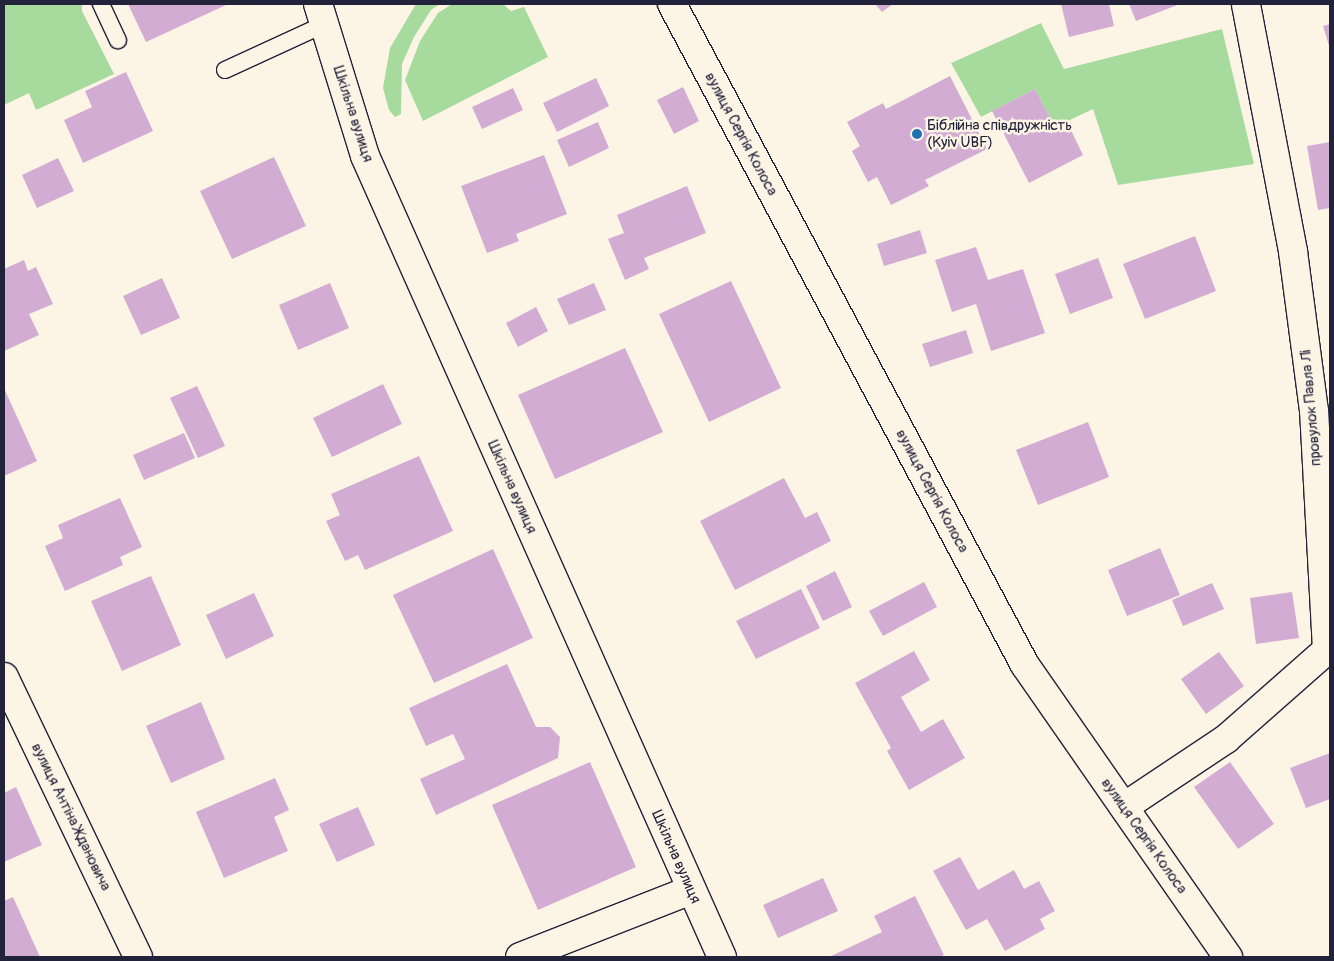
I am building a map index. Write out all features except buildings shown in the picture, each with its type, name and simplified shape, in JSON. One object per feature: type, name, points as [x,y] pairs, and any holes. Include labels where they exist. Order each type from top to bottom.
[{"type":"street","name":"вулиця Сергія Колоса","points":[[672,4],[1026,665],[1228,957]]},
{"type":"street","name":"провулок Павла Лі","points":[[1124,807],[1226,739],[1326,650],[1314,411],[1293,251],[1246,4]]},
{"type":"street","name":"Шкільна вулиця","points":[[324,10],[365,156],[722,957]]},
{"type":"street","name":"вулиця Антіна Ждановича","points":[[4,677],[138,957]]},
{"type":"street","points":[[520,957],[691,890]]},
{"type":"lane","points":[[101,4],[118,40]]},
{"type":"lane","points":[[225,70],[324,10]]},
{"type":"green space","points":[[4,4],[82,4],[82,11],[114,74],[36,110],[29,93],[4,105]]},
{"type":"green space","points":[[416,4],[440,4],[431,10],[414,37],[402,64],[401,114],[395,117],[389,110],[383,88],[390,48]]},
{"type":"green space","points":[[452,4],[503,4],[511,11],[524,7],[548,57],[423,121],[405,80],[420,41],[438,13]]},
{"type":"green space","points":[[1041,23],[1064,69],[1222,29],[1254,164],[1118,185],[1093,109],[1055,127],[1035,89],[981,117],[951,63]]},
{"type":"place","name":"Біблійна співдружність (Kyiv UBF)","points":[[917,134]]}]
